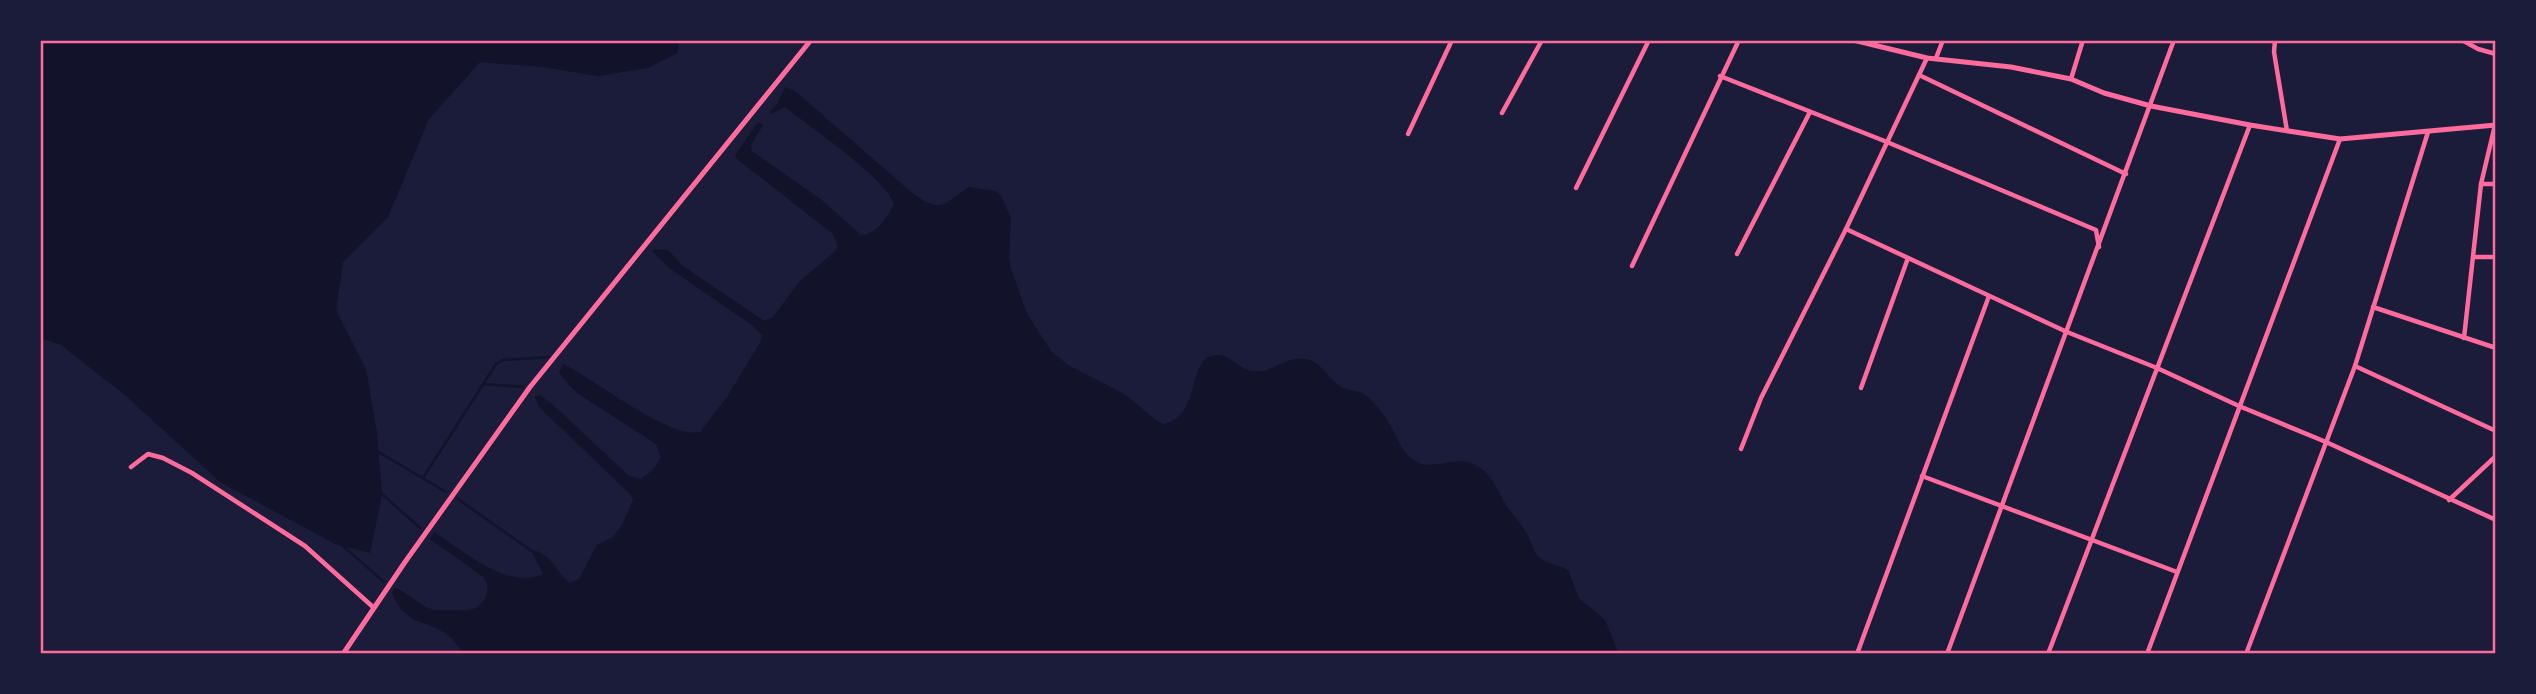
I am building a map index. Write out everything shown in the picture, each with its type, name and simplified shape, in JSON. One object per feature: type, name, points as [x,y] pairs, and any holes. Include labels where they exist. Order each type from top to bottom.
[{"type":"street","points":[[343,654],[373,607],[530,387],[811,40]]},
{"type":"street","points":[[1408,134],[1452,40]]},
{"type":"street","points":[[1502,113],[1542,40]]},
{"type":"street","points":[[1576,188],[1649,40]]},
{"type":"street","points":[[1632,266],[1739,40]]},
{"type":"street","points":[[1853,40],[1879,43],[1927,58],[2011,67],[2071,79],[2104,93],[2151,106],[2340,139],[2496,125],[2481,184],[2464,338]]},
{"type":"street","points":[[1936,58],[1943,40]]},
{"type":"street","points":[[2071,79],[2083,40]]},
{"type":"street","points":[[1947,654],[2174,40]]},
{"type":"street","points":[[2275,40],[2274,52],[2287,131]]},
{"type":"street","points":[[2462,40],[2478,49],[2496,54]]},
{"type":"street","points":[[1741,449],[1761,398],[1846,229],[1927,58]]},
{"type":"street","points":[[1919,75],[2126,174]]},
{"type":"street","points":[[1720,76],[1887,142],[2095,230],[2099,247]]},
{"type":"street","points":[[1737,254],[1810,111]]},
{"type":"street","points":[[2048,654],[2250,125]]},
{"type":"street","points":[[2246,654],[2355,366],[2428,132]]},
{"type":"street","points":[[2147,654],[2340,139]]},
{"type":"street","points":[[2481,184],[2496,184]]},
{"type":"street","points":[[1846,229],[2067,332],[2326,442],[2496,520]]},
{"type":"street","points":[[2475,257],[2496,257]]},
{"type":"street","points":[[1861,388],[1908,258]]},
{"type":"street","points":[[1857,654],[1989,296]]},
{"type":"street","points":[[2373,307],[2496,348]]},
{"type":"street","points":[[2355,366],[2496,430]]},
{"type":"street","points":[[131,467],[148,454],[163,457],[183,467],[314,553],[373,607]]},
{"type":"street","points":[[2449,500],[2496,456]]},
{"type":"street","points":[[1922,476],[2177,572]]},
{"type":"shaded area","points":[[40,40],[680,40],[677,53],[648,68],[598,76],[542,67],[480,62],[429,119],[388,217],[343,262],[336,310],[366,369],[377,433],[382,495],[370,553],[335,544],[220,482],[126,396],[61,345],[40,338]]},
{"type":"shaded area","points":[[785,87],[795,91],[910,191],[928,203],[947,203],[969,187],[996,191],[1011,218],[1011,269],[1027,314],[1051,351],[1068,365],[1126,395],[1157,421],[1164,424],[1177,418],[1185,409],[1201,364],[1208,357],[1224,356],[1248,370],[1258,371],[1291,360],[1305,359],[1316,364],[1340,386],[1360,392],[1370,399],[1387,420],[1409,457],[1415,461],[1432,465],[1457,461],[1475,465],[1492,480],[1525,530],[1539,557],[1568,570],[1579,598],[1605,620],[1619,654],[464,654],[441,630],[417,621],[404,612],[392,593],[395,588],[435,610],[469,610],[483,601],[487,591],[486,581],[430,539],[434,532],[486,566],[516,577],[530,578],[543,574],[531,550],[538,552],[570,583],[579,579],[597,545],[613,537],[622,525],[633,500],[630,494],[539,407],[535,397],[539,395],[552,404],[629,476],[641,479],[653,470],[661,457],[656,444],[577,393],[559,372],[563,364],[651,418],[686,432],[700,432],[727,397],[761,341],[762,335],[752,325],[669,268],[652,251],[668,250],[683,266],[764,321],[773,317],[799,282],[838,246],[833,234],[737,159],[735,155],[758,122],[763,125],[751,145],[752,151],[823,201],[861,235],[877,228],[894,204],[888,193],[863,167],[785,107],[771,114],[770,111],[778,103]]},
{"type":"waterway","points":[[423,478],[496,364],[503,360],[549,357]]},
{"type":"waterway","points":[[484,384],[523,387]]},
{"type":"waterway","points":[[377,451],[446,492]]},
{"type":"waterway","points":[[381,493],[420,528]]},
{"type":"waterway","points":[[458,499],[533,552]]},
{"type":"waterway","points":[[342,545],[384,582]]}]
